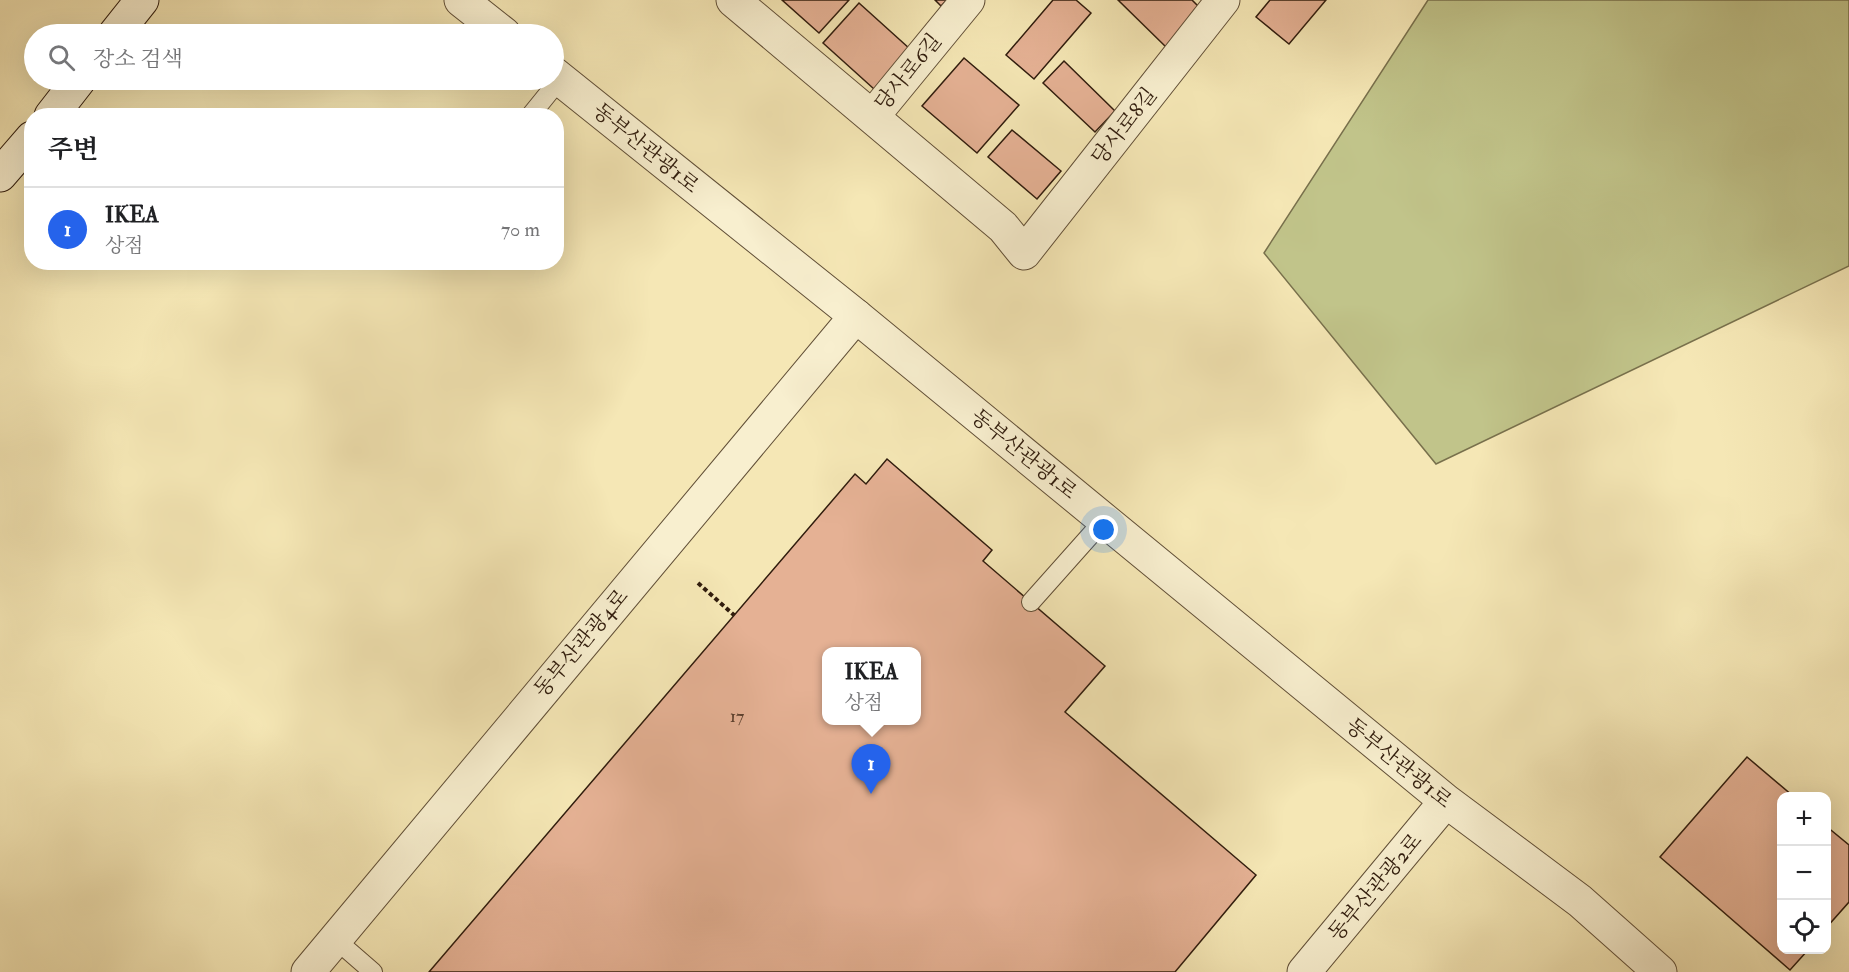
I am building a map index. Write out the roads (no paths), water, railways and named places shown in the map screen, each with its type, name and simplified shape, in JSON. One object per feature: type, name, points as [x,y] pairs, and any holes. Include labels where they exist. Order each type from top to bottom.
[{"type":"street","points":[[123,24],[142,0]]},
{"type":"street","points":[[461,0],[491,24]]},
{"type":"street","points":[[733,0],[872,117]]},
{"type":"street","name":"당사로6길","points":[[872,117],[968,0]]},
{"type":"street","name":"당사로8길","points":[[872,117],[1003,227],[1024,253],[1223,0]]},
{"type":"street","name":"동부산관광1로","points":[[564,83],[856,316],[1446,801],[1580,901],[1660,972]]},
{"type":"street","points":[[57,108],[71,90]]},
{"type":"street","points":[[0,175],[24,147]]},
{"type":"street","name":"동부산관광4로","points":[[308,972],[856,316]]},
{"type":"street","name":"동부산관광2로","points":[[1304,972],[1446,801]]},
{"type":"lane","points":[[536,108],[548,90]]},
{"type":"lane","points":[[1031,602],[1104,520]]},
{"type":"lane","points":[[335,939],[373,972]]},
{"type":"place","name":"IKEA","points":[[871,794]]}]
